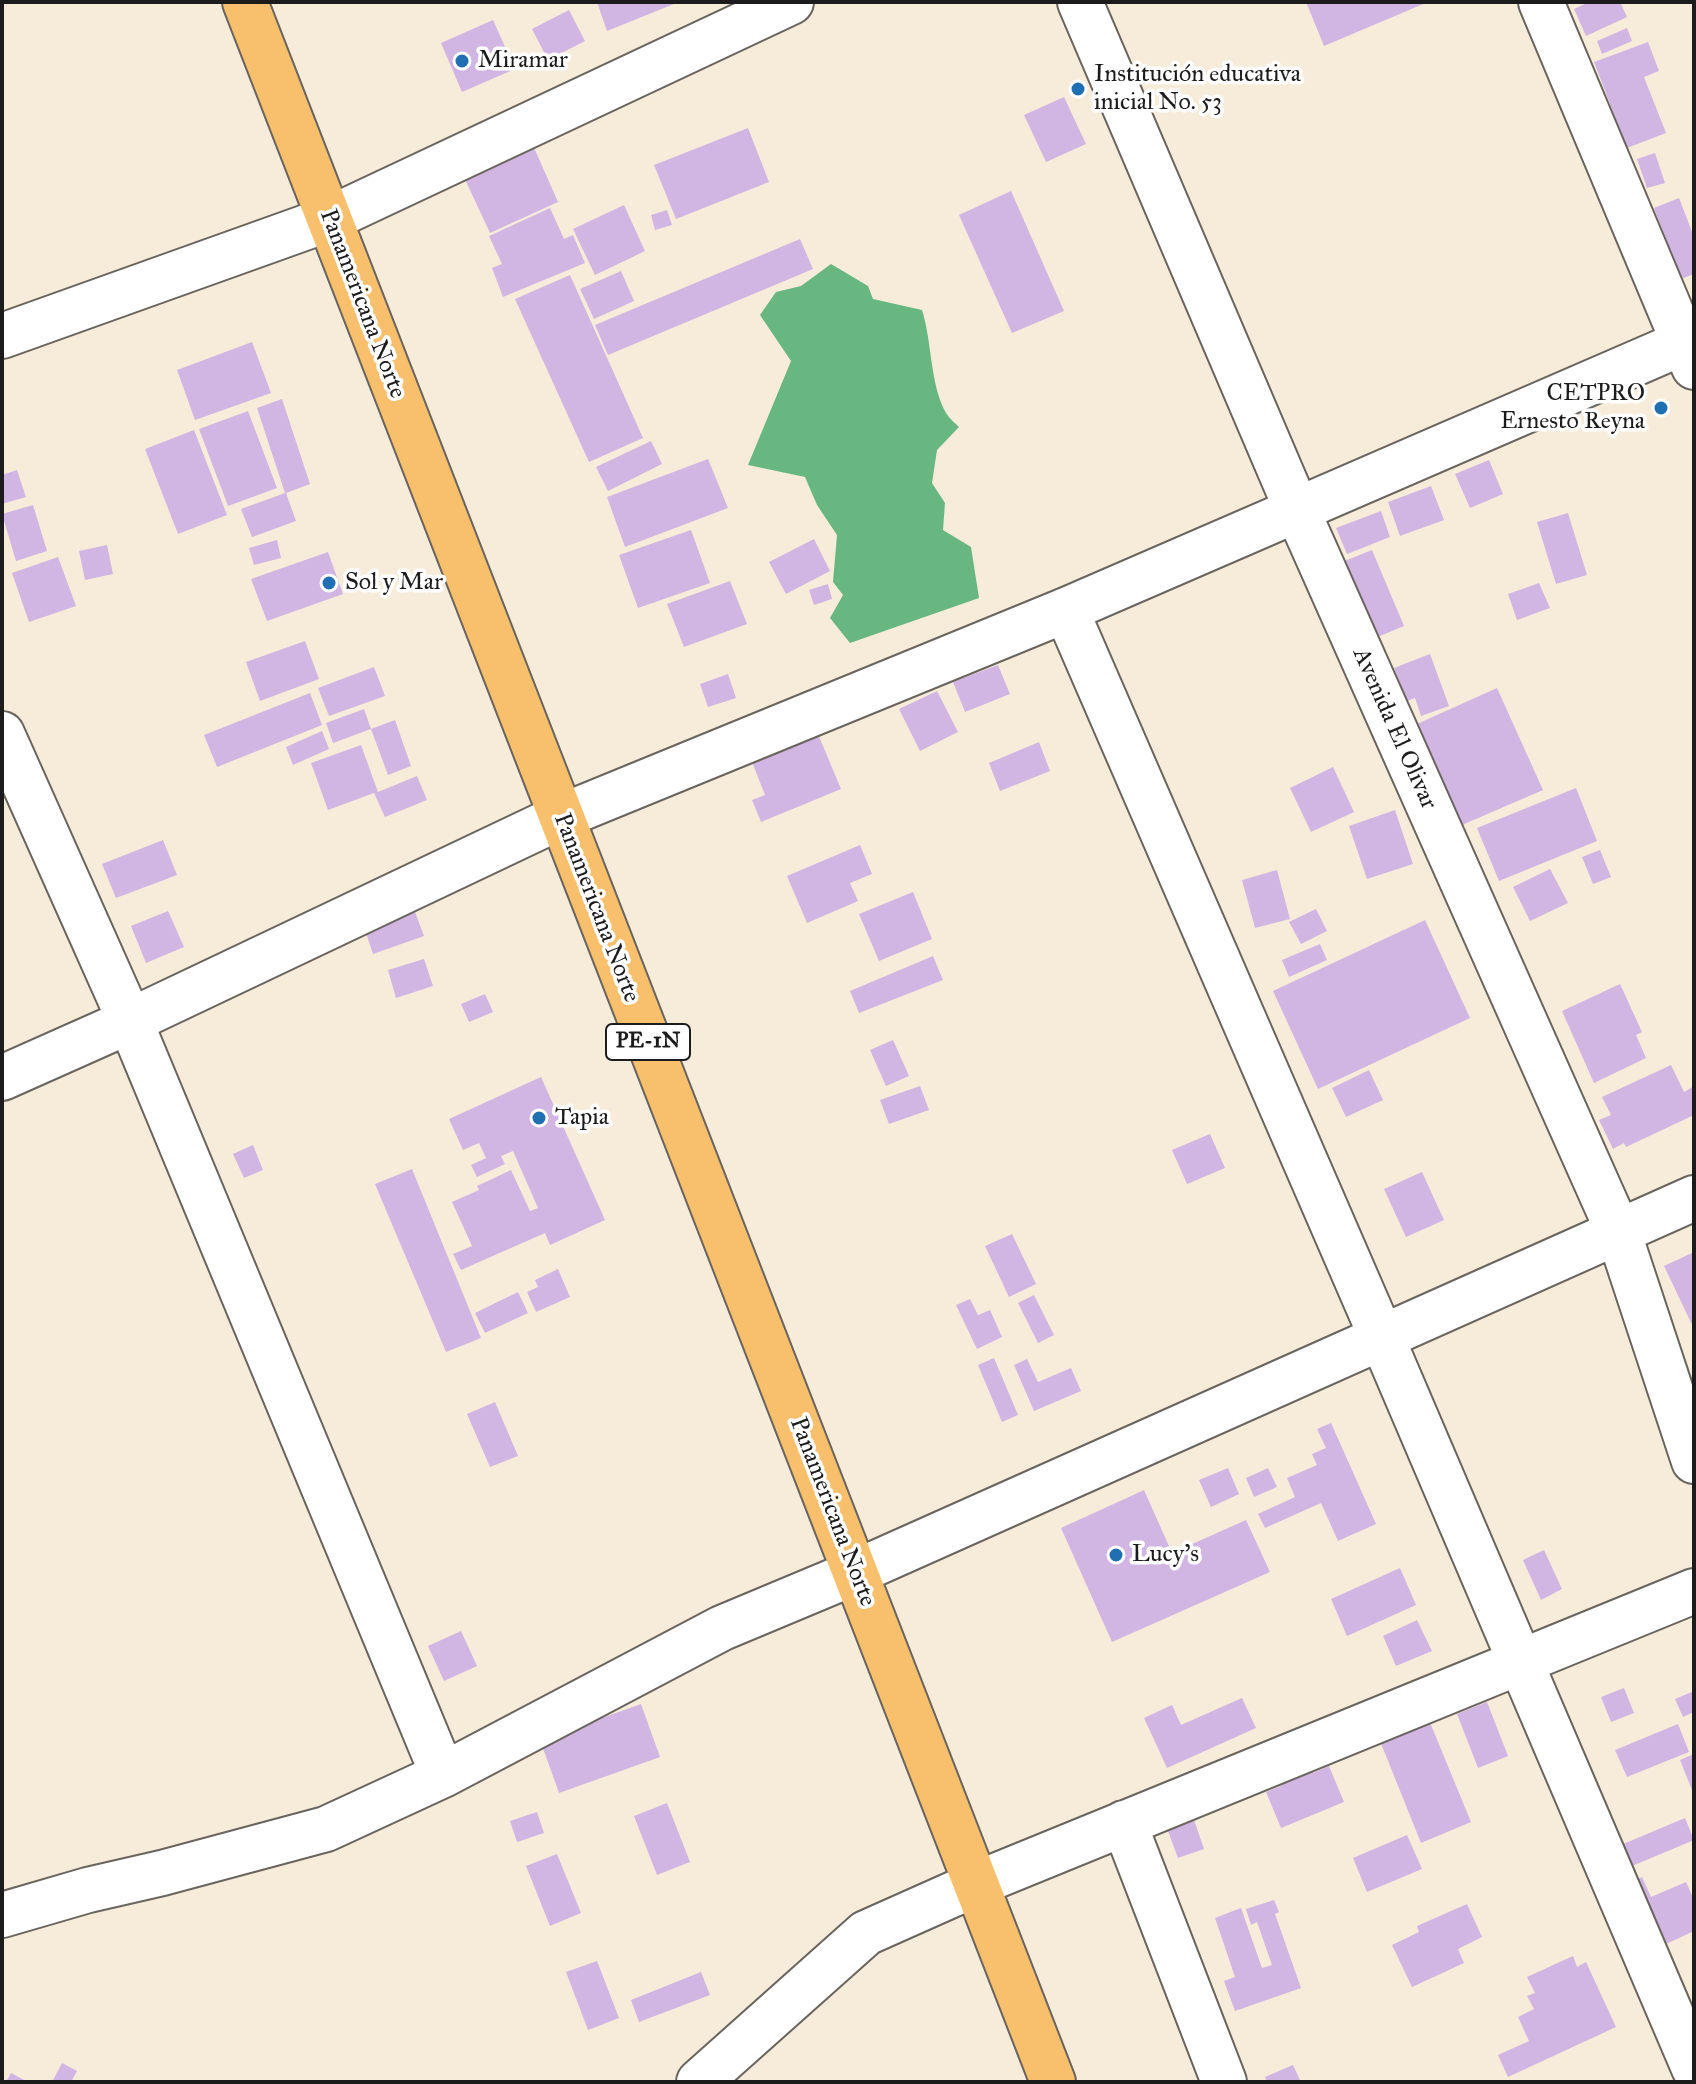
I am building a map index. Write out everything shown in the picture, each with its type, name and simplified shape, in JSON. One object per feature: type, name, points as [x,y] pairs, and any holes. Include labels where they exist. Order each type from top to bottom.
[{"type":"highway","name":"Panamericana Norte","points":[[245,2],[1053,2082]]},
{"type":"street","name":"Avenida El Olivar","points":[[1080,2],[1297,510],[1618,1231],[1694,1461]]},
{"type":"street","points":[[2,1078],[130,1021],[560,817],[1690,349],[1541,2]]},
{"type":"street","points":[[2,336],[329,219],[779,5]]},
{"type":"street","points":[[1066,610],[1694,2068]]},
{"type":"street","points":[[2,734],[130,1021],[443,1775]]},
{"type":"street","points":[[2,1915],[326,1829],[443,1775],[722,1628],[856,1572],[1694,1198]]},
{"type":"street","points":[[699,2082],[866,1933],[976,1884],[1694,1591]]},
{"type":"street","points":[[1124,1823],[1224,2082]]},
{"type":"green space","points":[[831,264],[868,286],[873,299],[922,310],[941,402],[947,415],[959,427],[937,450],[932,483],[945,503],[943,530],[971,547],[979,598],[850,643],[830,618],[843,595],[833,582],[837,535],[817,505],[805,477],[748,465],[791,361],[760,315],[776,292],[801,286]]},
{"type":"building","points":[[597,2],[679,2],[607,31]]},
{"type":"building","points":[[1306,2],[1428,2],[1324,46]]},
{"type":"building","points":[[1589,2],[1620,2],[1627,17],[1586,36],[1574,9]]},
{"type":"building","points":[[569,10],[585,41],[548,60],[532,29]]},
{"type":"building","points":[[493,20],[515,69],[462,92],[441,43]]},
{"type":"building","points":[[1627,28],[1632,41],[1602,54],[1597,41]]},
{"type":"building","points":[[1648,42],[1659,71],[1644,77],[1666,133],[1627,148],[1594,62]]},
{"type":"building","points":[[1064,97],[1086,144],[1046,162],[1024,115]]},
{"type":"building","points":[[748,128],[769,182],[676,219],[654,165]]},
{"type":"building","points":[[532,143],[558,202],[490,233],[463,175]]},
{"type":"building","points":[[1655,153],[1665,183],[1647,188],[1637,159]]},
{"type":"building","points":[[1011,191],[1064,311],[1012,333],[959,215]]},
{"type":"building","points":[[1679,198],[1694,237],[1694,274],[1681,279],[1654,208]]},
{"type":"building","points":[[624,205],[645,251],[595,275],[573,229]]},
{"type":"building","points":[[550,208],[564,239],[573,235],[585,263],[503,297],[492,268],[502,264],[489,236]]},
{"type":"building","points":[[667,210],[672,225],[655,230],[651,215]]},
{"type":"building","points":[[800,239],[813,269],[608,355],[595,325]]},
{"type":"building","points":[[621,271],[634,301],[594,319],[580,289]]},
{"type":"building","points":[[570,275],[643,438],[589,462],[515,299]]},
{"type":"building","points":[[252,342],[271,393],[195,420],[177,370]]},
{"type":"building","points":[[282,399],[310,484],[286,493],[296,521],[252,537],[241,509],[285,493],[257,408]]},
{"type":"building","points":[[248,411],[277,488],[228,506],[199,429]]},
{"type":"building","points":[[194,430],[227,515],[178,534],[145,449]]},
{"type":"building","points":[[651,441],[662,464],[608,491],[596,467]]},
{"type":"building","points":[[708,459],[728,508],[625,547],[607,497]]},
{"type":"building","points":[[1489,460],[1503,494],[1470,508],[1455,474]]},
{"type":"building","points":[[17,470],[26,497],[2,504],[2,475]]},
{"type":"building","points":[[1431,486],[1444,520],[1400,536],[1388,502]]},
{"type":"building","points":[[33,505],[47,551],[16,561],[2,514]]},
{"type":"building","points":[[1381,511],[1390,537],[1347,554],[1336,528]]},
{"type":"building","points":[[1568,513],[1587,575],[1556,584],[1537,522]]},
{"type":"building","points":[[691,530],[710,583],[638,608],[619,555]]},
{"type":"building","points":[[814,539],[830,571],[786,594],[769,562]]},
{"type":"building","points":[[277,540],[281,558],[254,565],[249,548]]},
{"type":"building","points":[[107,545],[113,574],[85,580],[79,551]]},
{"type":"building","points":[[1372,550],[1404,626],[1375,638],[1342,562]]},
{"type":"building","points":[[328,552],[343,594],[267,621],[251,579]]},
{"type":"building","points":[[58,557],[76,606],[29,622],[12,573]]},
{"type":"building","points":[[730,581],[747,624],[684,647],[667,604]]},
{"type":"building","points":[[1539,583],[1550,608],[1517,620],[1508,594]]},
{"type":"building","points":[[828,584],[832,599],[814,605],[809,590]]},
{"type":"building","points":[[305,641],[319,679],[260,701],[246,662]]},
{"type":"building","points":[[1430,654],[1449,706],[1421,716],[1415,698],[1407,701],[1394,668]]},
{"type":"building","points":[[998,665],[1010,694],[965,712],[953,682]]},
{"type":"building","points":[[374,667],[385,696],[329,716],[318,688]]},
{"type":"building","points":[[728,674],[736,698],[708,707],[700,684]]},
{"type":"building","points":[[1497,688],[1543,790],[1462,825],[1417,724]]},
{"type":"building","points":[[937,691],[958,732],[920,751],[899,709]]},
{"type":"building","points":[[310,693],[322,725],[217,767],[204,735]]},
{"type":"building","points":[[364,709],[371,729],[333,743],[326,723]]},
{"type":"building","points":[[395,720],[411,766],[388,775],[371,729]]},
{"type":"building","points":[[322,731],[329,749],[293,765],[286,747]]},
{"type":"building","points":[[818,734],[841,789],[761,822],[752,800],[765,795],[752,762]]},
{"type":"building","points":[[1039,742],[1050,771],[1000,791],[989,763]]},
{"type":"building","points":[[361,745],[378,792],[417,776],[427,800],[385,817],[374,793],[328,810],[311,763]]},
{"type":"building","points":[[1333,767],[1354,812],[1311,832],[1290,788]]},
{"type":"building","points":[[1576,788],[1597,841],[1499,881],[1477,828]]},
{"type":"building","points":[[1395,810],[1413,864],[1367,879],[1349,826]]},
{"type":"building","points":[[163,840],[177,875],[116,898],[102,864]]},
{"type":"building","points":[[860,845],[872,874],[850,883],[858,901],[807,923],[787,876]]},
{"type":"building","points":[[1600,850],[1611,877],[1593,884],[1582,857]]},
{"type":"building","points":[[1550,869],[1568,903],[1530,921],[1513,887]]},
{"type":"building","points":[[1277,870],[1290,919],[1255,928],[1242,880]]},
{"type":"building","points":[[913,892],[932,939],[879,961],[859,914]]},
{"type":"building","points":[[414,909],[424,936],[373,954],[364,927]]},
{"type":"building","points":[[1316,909],[1327,931],[1301,944],[1289,922]]},
{"type":"building","points":[[168,911],[184,947],[146,963],[131,926]]},
{"type":"building","points":[[1425,920],[1470,1018],[1318,1089],[1273,991]]},
{"type":"building","points":[[1320,944],[1327,960],[1289,977],[1282,960]]},
{"type":"building","points":[[933,956],[943,980],[859,1013],[850,991]]},
{"type":"building","points":[[424,959],[433,986],[396,998],[388,970]]},
{"type":"building","points":[[1620,984],[1642,1032],[1636,1035],[1646,1058],[1594,1083],[1562,1011]]},
{"type":"building","points":[[485,994],[493,1012],[469,1022],[461,1004]]},
{"type":"building","points":[[893,1040],[909,1076],[886,1086],[870,1050]]},
{"type":"building","points":[[1671,1065],[1684,1092],[1694,1086],[1694,1115],[1626,1147],[1624,1143],[1613,1149],[1599,1120],[1611,1115],[1602,1097]]},
{"type":"building","points":[[1369,1070],[1383,1100],[1346,1117],[1332,1088]]},
{"type":"building","points":[[541,1077],[605,1220],[550,1245],[545,1233],[461,1270],[453,1254],[472,1246],[452,1202],[511,1170],[530,1211],[538,1208],[513,1151],[501,1156],[505,1164],[477,1177],[471,1165],[486,1158],[479,1143],[463,1150],[449,1119]]},
{"type":"building","points":[[920,1086],[929,1110],[889,1124],[880,1100]]},
{"type":"building","points":[[1210,1134],[1225,1168],[1187,1184],[1172,1150]]},
{"type":"building","points":[[253,1145],[263,1170],[244,1178],[233,1154]]},
{"type":"building","points":[[412,1169],[481,1338],[446,1352],[375,1184]]},
{"type":"building","points":[[1422,1172],[1444,1220],[1406,1237],[1384,1189]]},
{"type":"building","points":[[1012,1234],[1036,1284],[1009,1297],[985,1246]]},
{"type":"building","points":[[1694,1252],[1694,1329],[1664,1266]]},
{"type":"building","points":[[558,1269],[570,1297],[536,1312],[527,1292],[538,1287],[535,1280]]},
{"type":"building","points":[[518,1292],[528,1313],[485,1333],[475,1313]]},
{"type":"building","points":[[1034,1295],[1054,1335],[1038,1343],[1018,1303]]},
{"type":"building","points":[[970,1299],[978,1315],[990,1310],[1002,1337],[977,1349],[956,1305]]},
{"type":"building","points":[[994,1358],[1018,1415],[1002,1422],[978,1365]]},
{"type":"building","points":[[1027,1359],[1038,1382],[1071,1368],[1081,1391],[1034,1411],[1014,1365]]},
{"type":"building","points":[[495,1402],[518,1456],[490,1467],[467,1414]]},
{"type":"building","points":[[1331,1423],[1376,1524],[1338,1541],[1321,1503],[1265,1528],[1258,1514],[1295,1497],[1287,1478],[1317,1465],[1312,1454],[1326,1448],[1317,1429]]},
{"type":"building","points":[[1228,1468],[1239,1494],[1211,1507],[1199,1480]]},
{"type":"building","points":[[1268,1468],[1277,1487],[1254,1497],[1246,1478]]},
{"type":"building","points":[[1144,1490],[1172,1553],[1246,1520],[1270,1572],[1112,1642],[1061,1528]]},
{"type":"building","points":[[1544,1550],[1562,1589],[1541,1600],[1523,1560]]},
{"type":"building","points":[[1400,1568],[1416,1605],[1347,1636],[1331,1599]]},
{"type":"building","points":[[1417,1620],[1432,1651],[1396,1666],[1383,1636]]},
{"type":"building","points":[[461,1631],[477,1666],[444,1681],[428,1646]]},
{"type":"building","points":[[1624,1688],[1634,1713],[1611,1722],[1601,1697]]},
{"type":"building","points":[[1694,1691],[1694,1712],[1683,1717],[1675,1699]]},
{"type":"building","points":[[1242,1698],[1256,1728],[1167,1768],[1144,1718],[1172,1705],[1181,1725]]},
{"type":"building","points":[[1487,1702],[1508,1756],[1478,1768],[1457,1714]]},
{"type":"building","points":[[641,1704],[660,1757],[559,1793],[540,1740]]},
{"type":"building","points":[[1429,1720],[1471,1822],[1421,1843],[1380,1741]]},
{"type":"building","points":[[1678,1724],[1689,1752],[1627,1777],[1615,1750]]},
{"type":"building","points":[[1694,1754],[1694,1795],[1680,1760]]},
{"type":"building","points":[[1306,1757],[1313,1773],[1329,1766],[1344,1802],[1281,1828],[1266,1792],[1281,1786],[1275,1770]]},
{"type":"building","points":[[667,1803],[690,1862],[657,1875],[634,1816]]},
{"type":"building","points":[[537,1812],[544,1833],[517,1842],[510,1821]]},
{"type":"building","points":[[1192,1814],[1204,1849],[1178,1858],[1165,1823]]},
{"type":"building","points":[[1685,1818],[1694,1840],[1625,1869],[1616,1847]]},
{"type":"building","points":[[1407,1835],[1422,1869],[1367,1892],[1353,1858]]},
{"type":"building","points":[[557,1854],[581,1913],[550,1926],[526,1866]]},
{"type":"building","points":[[1642,1877],[1651,1897],[1686,1882],[1694,1900],[1694,1931],[1664,1945],[1618,1888]]},
{"type":"building","points":[[1274,1900],[1279,1912],[1275,1914],[1301,1988],[1235,2011],[1224,1981],[1235,1977],[1215,1918],[1241,1908],[1262,1968],[1272,1965],[1257,1922],[1251,1925],[1246,1909]]},
{"type":"building","points":[[1467,1904],[1482,1937],[1458,1949],[1464,1963],[1412,1987],[1392,1945],[1419,1932],[1417,1926]]},
{"type":"building","points":[[1573,1956],[1577,1967],[1586,1962],[1616,2027],[1508,2077],[1498,2055],[1529,2041],[1518,2017],[1534,2009],[1527,1996],[1535,1993],[1527,1977]]},
{"type":"building","points":[[597,1961],[619,2018],[588,2030],[566,1972]]},
{"type":"building","points":[[701,1972],[710,1995],[639,2022],[631,2000]]},
{"type":"building","points":[[62,2063],[77,2071],[71,2082],[52,2082]]},
{"type":"building","points":[[1293,2065],[1301,2082],[1267,2082],[1265,2077]]},
{"type":"building","points":[[11,2073],[28,2082],[6,2082]]},
{"type":"place","name":"Miramar","points":[[462,61]]},
{"type":"place","name":"Institución educativa inicial No. 53","points":[[1078,89]]},
{"type":"place","name":"CETPRO Ernesto Reyna","points":[[1661,408]]},
{"type":"place","name":"Sol y Mar","points":[[329,583]]},
{"type":"place","name":"Tapia","points":[[539,1118]]},
{"type":"place","name":"Lucy's","points":[[1116,1555]]}]
